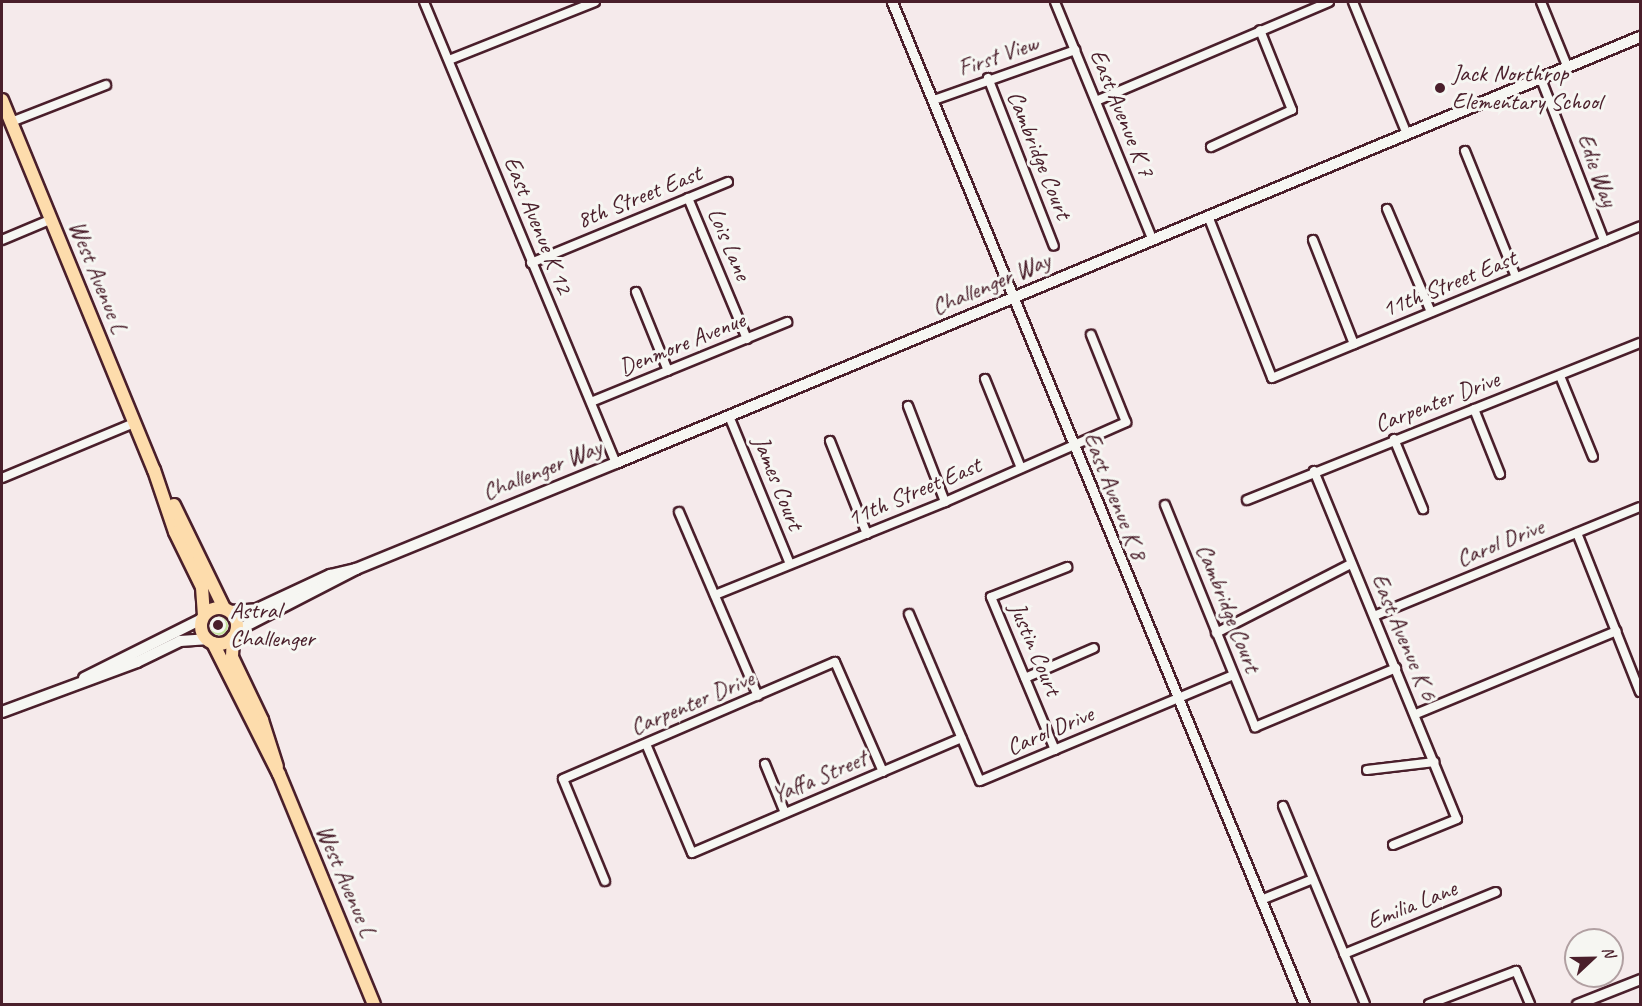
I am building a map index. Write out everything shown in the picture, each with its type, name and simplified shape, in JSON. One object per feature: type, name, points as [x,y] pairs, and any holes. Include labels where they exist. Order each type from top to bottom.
[{"type":"main road","name":"Challenger Way","points":[[235,634],[357,569],[1641,38]]},
{"type":"main road","name":"West Avenue L","points":[[2,100],[154,470],[175,532],[205,594],[203,617]]},
{"type":"main road","name":"West Avenue L","points":[[154,470],[227,610]]},
{"type":"main road","name":"Challenger Way","points":[[227,610],[249,612],[330,575],[357,569]]},
{"type":"main road","points":[[2,712],[82,680],[137,662],[188,639],[224,643],[235,634],[236,620],[227,610],[213,608],[203,617],[82,680]]},
{"type":"main road","points":[[203,617],[201,630],[210,641]]},
{"type":"main road","name":"West Avenue L","points":[[235,634],[232,657],[262,720],[279,774],[374,1005]]},
{"type":"main road","name":"West Avenue L","points":[[210,641],[279,774]]},
{"type":"street","name":"East Avenue K 12","points":[[424,2],[616,463]]},
{"type":"street","points":[[449,60],[595,2]]},
{"type":"street","name":"East Avenue K 8","points":[[892,2],[1304,1005]]},
{"type":"street","name":"East Avenue K 7","points":[[1055,2],[1152,239]]},
{"type":"street","points":[[1096,101],[1329,2]]},
{"type":"street","points":[[1353,2],[1407,134]]},
{"type":"street","points":[[1541,2],[1568,68]]},
{"type":"street","points":[[1210,147],[1292,110],[1260,30]]},
{"type":"street","name":"First View","points":[[934,100],[988,78],[1075,50]]},
{"type":"street","name":"Cambridge Court","points":[[988,78],[1054,246]]},
{"type":"street","name":"Edie Way","points":[[1541,79],[1604,241]]},
{"type":"street","points":[[11,122],[106,85]]},
{"type":"street","points":[[1465,151],[1516,277]]},
{"type":"street","name":"8th Street East","points":[[531,263],[728,182]]},
{"type":"street","name":"Lois Lane","points":[[688,198],[747,339]]},
{"type":"street","points":[[1388,209],[1431,312]]},
{"type":"street","name":"11th Street East","points":[[1208,216],[1272,378],[1641,226]]},
{"type":"street","points":[[2,240],[52,219]]},
{"type":"street","points":[[1313,240],[1354,344]]},
{"type":"street","points":[[636,292],[668,370]]},
{"type":"street","name":"Denmore Avenue","points":[[591,402],[787,322]]},
{"type":"street","name":"11th Street East","points":[[715,595],[945,502],[1126,422],[1091,334]]},
{"type":"street","name":"Carpenter Drive","points":[[1247,500],[1394,439],[1474,410],[1641,343]]},
{"type":"street","points":[[1560,376],[1593,457]]},
{"type":"street","points":[[984,379],[1021,468]]},
{"type":"street","points":[[908,406],[945,502]]},
{"type":"street","points":[[1474,410],[1500,474]]},
{"type":"street","name":"James Court","points":[[729,416],[790,564]]},
{"type":"street","points":[[2,478],[134,423]]},
{"type":"street","points":[[1394,439],[1423,509]]},
{"type":"street","points":[[830,441],[867,534]]},
{"type":"street","name":"East Avenue K 6","points":[[1314,471],[1351,564],[1416,714],[1457,819],[1393,845]]},
{"type":"street","name":"Cambridge Court","points":[[1165,505],[1255,726],[1396,668]]},
{"type":"street","name":"Carol Drive","points":[[1374,616],[1641,507]]},
{"type":"street","points":[[679,512],[758,696]]},
{"type":"street","points":[[1577,533],[1641,692]]},
{"type":"street","points":[[1216,633],[1351,564]]},
{"type":"street","name":"Justin Court","points":[[1056,750],[992,597],[1067,567]]},
{"type":"street","points":[[909,614],[962,738]]},
{"type":"street","points":[[1416,714],[1616,631]]},
{"type":"street","points":[[1025,678],[1094,648]]},
{"type":"street","name":"Carpenter Drive","points":[[605,881],[563,779],[836,663],[883,772]]},
{"type":"street","name":"Carol Drive","points":[[962,738],[980,782],[1233,675]]},
{"type":"street","name":"Yaffa Street","points":[[646,744],[692,853],[962,738]]},
{"type":"street","points":[[1367,770],[1435,762]]},
{"type":"street","points":[[765,764],[785,813]]},
{"type":"street","points":[[1283,806],[1365,1005]]},
{"type":"street","points":[[1261,900],[1313,879]]},
{"type":"street","name":"Emilia Lane","points":[[1344,954],[1496,892]]},
{"type":"street","points":[[1429,1005],[1516,971],[1530,1005]]},
{"type":"street","points":[[1577,1005],[1641,979]]},
{"type":"green space","points":[[219,617],[227,622],[228,626],[223,634],[219,635],[211,630],[210,626],[215,618]]},
{"type":"place","name":"Jack Northrop Elementary School","points":[[1440,88]]},
{"type":"place","name":"Astral Challenger","points":[[218,625]]}]
